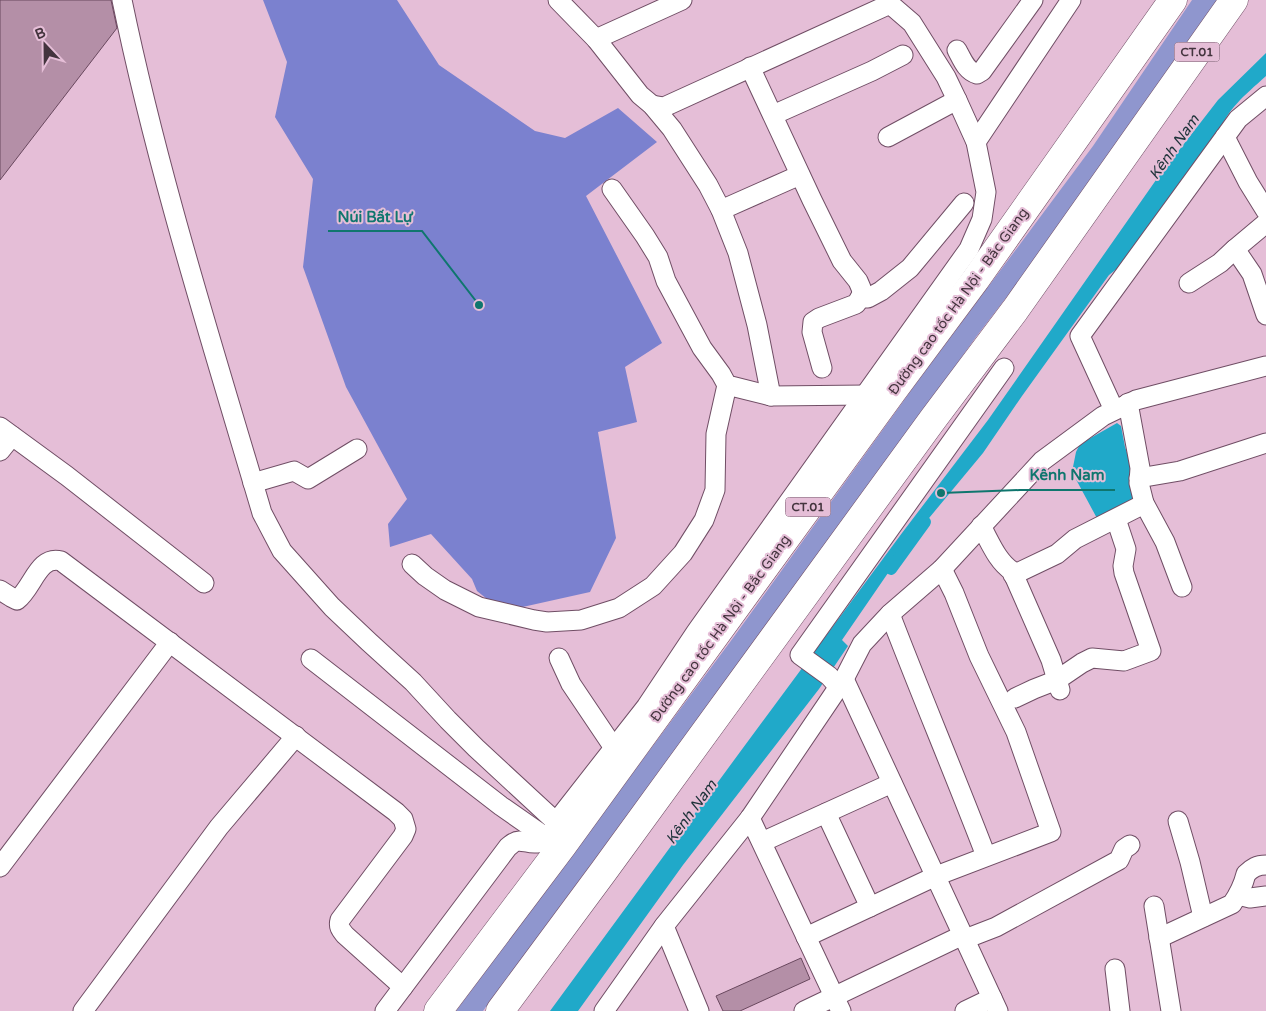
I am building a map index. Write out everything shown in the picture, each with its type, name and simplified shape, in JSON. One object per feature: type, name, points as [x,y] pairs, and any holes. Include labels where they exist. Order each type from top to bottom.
[{"type":"highway","name":"Đường cao tốc Hà Nội - Bắc Giang","points":[[438,1011],[568,837],[976,279],[1173,0]]},
{"type":"highway","name":"CT.01","points":[[500,1011],[933,419],[1015,310],[1234,0]]},
{"type":"highway","points":[[1160,104],[1244,0]]},
{"type":"street","points":[[122,0],[135,62],[182,244],[262,513],[282,551],[332,607],[413,682],[551,830]]},
{"type":"street","points":[[558,0],[596,39],[640,95],[652,105],[672,129],[708,185],[721,210],[738,253],[757,325],[771,396]]},
{"type":"street","points":[[596,39],[682,0]]},
{"type":"street","points":[[957,50],[972,73],[977,74],[982,71],[1033,0]]},
{"type":"street","points":[[976,142],[1071,0]]},
{"type":"street","points":[[385,1011],[508,847],[519,841],[535,844],[540,842],[646,707],[701,625],[969,250],[982,219],[986,192],[976,142],[946,77],[912,23],[889,2],[664,107],[652,105]]},
{"type":"street","points":[[773,116],[903,55]]},
{"type":"street","points":[[750,67],[842,261],[858,281],[861,288],[862,293],[856,304],[813,322],[812,332],[822,368]]},
{"type":"street","points":[[1182,586],[1165,542],[1144,502],[1139,483],[1140,468],[1121,407],[1080,336],[1238,119],[1266,96]]},
{"type":"street","points":[[888,137],[957,100]]},
{"type":"street","points":[[1225,137],[1248,182],[1266,211]]},
{"type":"street","points":[[721,210],[800,175]]},
{"type":"street","points":[[412,564],[445,590],[479,607],[546,622],[582,620],[619,608],[653,586],[683,553],[704,520],[715,490],[716,434],[727,385],[702,348],[666,281],[658,257],[612,189]]},
{"type":"street","points":[[860,298],[868,298],[881,292],[910,268],[964,203]]},
{"type":"street","points":[[1189,283],[1220,263],[1266,223]]},
{"type":"street","points":[[1235,249],[1252,274],[1266,315]]},
{"type":"street","points":[[604,1011],[664,926],[750,818],[862,644],[890,614],[942,569],[1042,461],[1103,416],[1136,400],[1266,366]]},
{"type":"street","points":[[965,1011],[995,1005],[936,876],[892,783],[837,681],[800,656],[1004,368]]},
{"type":"street","points":[[727,385],[771,396],[867,395]]},
{"type":"street","points":[[0,451],[6,431],[204,583]]},
{"type":"street","points":[[1139,478],[1180,471],[1266,444]]},
{"type":"street","points":[[253,483],[294,471],[308,479],[358,449]]},
{"type":"street","points":[[1013,575],[1057,554],[1075,539],[1142,505],[1144,502]]},
{"type":"street","points":[[1015,698],[1034,689],[1059,686],[1082,663],[1092,658],[1124,661],[1151,651],[1124,573],[1123,566],[1126,549],[1116,518]]},
{"type":"street","points":[[981,526],[1000,560],[1006,568],[1012,571],[1051,660],[1059,686]]},
{"type":"street","points":[[0,590],[17,600],[22,596],[42,566],[48,561],[61,561],[396,812],[403,819],[406,828],[403,836],[340,920],[339,925],[345,935],[403,987]]},
{"type":"street","points":[[806,937],[936,876],[1051,832],[1016,732],[979,656],[954,592],[942,569]]},
{"type":"street","points":[[890,614],[986,856]]},
{"type":"street","points":[[0,867],[170,642]]},
{"type":"street","points":[[559,658],[571,684],[614,748]]},
{"type":"street","points":[[311,659],[501,806],[551,830]]},
{"type":"street","points":[[82,1011],[219,826],[296,736]]},
{"type":"street","points":[[762,842],[892,783]]},
{"type":"street","points":[[826,813],[870,907]]},
{"type":"street","points":[[750,818],[838,1004]]},
{"type":"street","points":[[1178,821],[1203,917]]},
{"type":"street","points":[[804,1011],[838,1004],[964,937],[996,927],[1119,860],[1124,849],[1130,845]]},
{"type":"street","points":[[1159,938],[1232,904],[1244,884],[1246,874],[1253,868],[1266,865]]},
{"type":"street","points":[[1238,895],[1250,898],[1266,896]]},
{"type":"street","points":[[1154,906],[1171,1011]]},
{"type":"street","points":[[664,926],[699,1011]]},
{"type":"street","points":[[1115,969],[1120,1011]]},
{"type":"shaded area","points":[[263,0],[397,0],[439,65],[535,131],[565,138],[618,108],[657,142],[586,196],[662,343],[625,367],[637,422],[598,432],[616,538],[590,592],[505,611],[477,591],[472,579],[431,534],[390,547],[388,524],[407,499],[346,387],[303,267],[313,179],[275,117],[287,62]]},
{"type":"shaded area","points":[[1192,0],[1218,0],[1025,273],[976,337],[863,495],[483,1011],[456,1011],[733,638],[915,385],[1093,146]]},
{"type":"shaded area","name":"Kênh Nam","points":[[1266,53],[1266,76],[1231,110],[1216,137],[1123,264],[1109,275],[983,453],[910,541],[842,640],[848,646],[819,689],[683,865],[578,1011],[550,1011],[902,533],[988,420],[1156,180],[1218,100]]},
{"type":"shaded area","points":[[1117,423],[1121,426],[1125,447],[1133,470],[1137,502],[1099,522],[1072,472],[1076,452],[1080,444]]},
{"type":"building","points":[[0,0],[111,0],[117,28],[0,180]]},
{"type":"building","points":[[801,958],[810,979],[740,1011],[723,1011],[716,996]]},
{"type":"waterway","name":"Kênh Nam","points":[[891,569],[925,522]]},
{"type":"place","name":"Núi Bất Lự","points":[[479,305]]},
{"type":"place","name":"Kênh Nam","points":[[941,493]]}]
